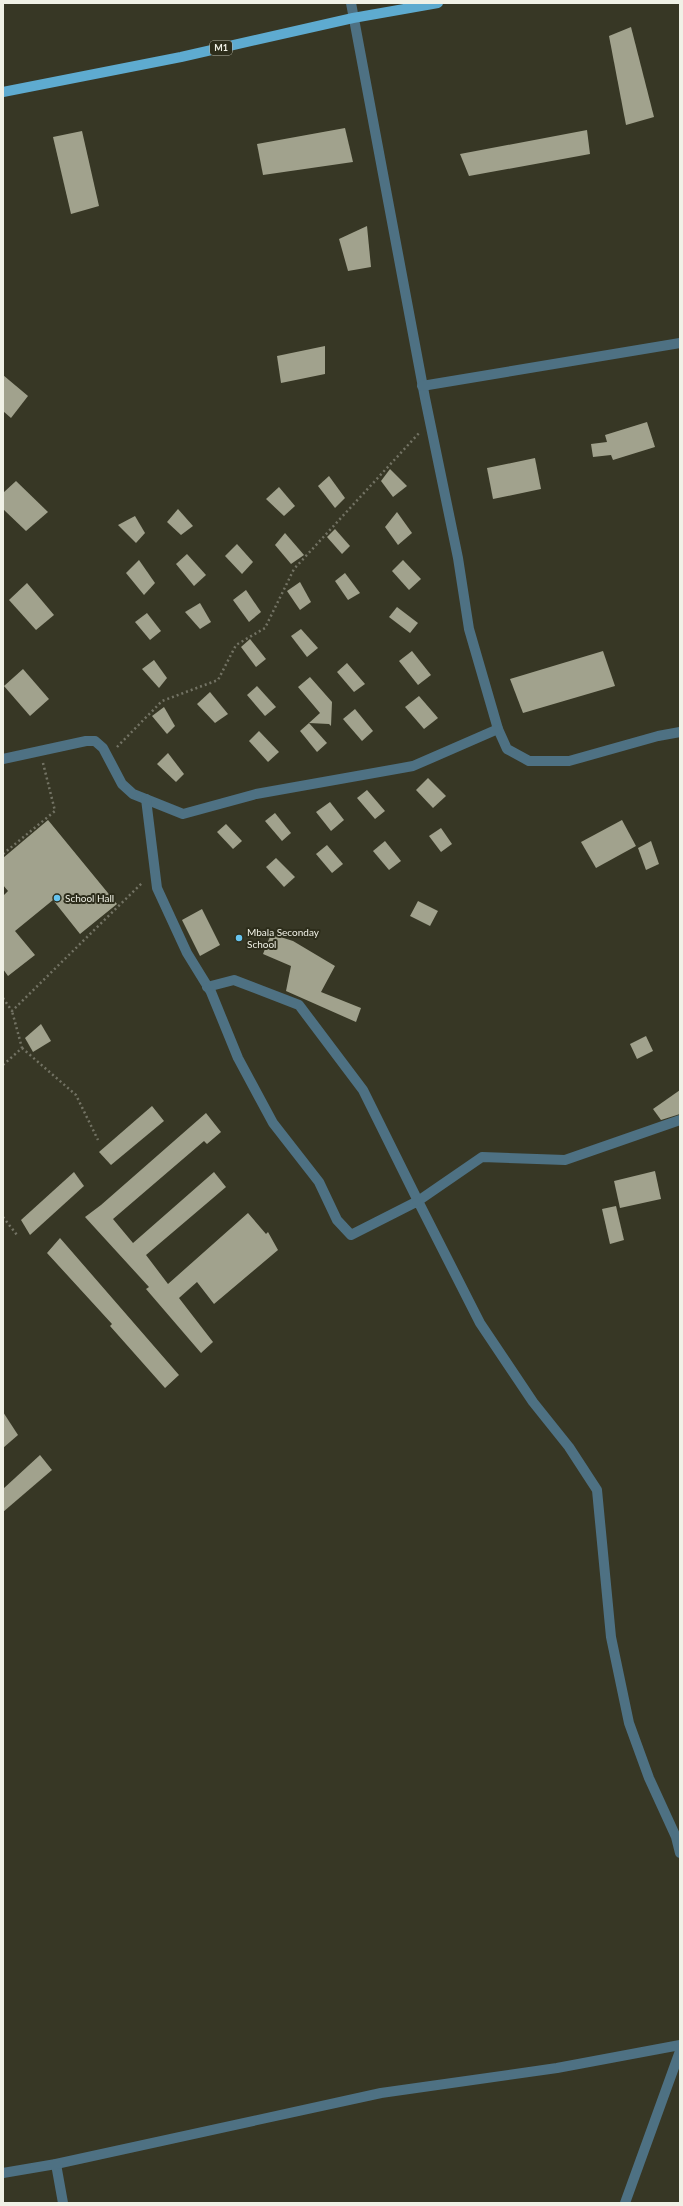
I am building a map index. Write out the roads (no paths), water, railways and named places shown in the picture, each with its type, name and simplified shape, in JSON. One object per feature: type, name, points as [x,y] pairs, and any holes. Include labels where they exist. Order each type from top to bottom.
[{"type":"main road","name":"M1","points":[[3,92],[181,58],[353,18],[438,3]]},
{"type":"street","points":[[351,3],[422,386],[458,558],[469,629],[498,728],[507,749],[529,761],[570,761],[658,736],[680,732]]},
{"type":"street","points":[[422,386],[680,343]]},
{"type":"street","points":[[3,759],[95,741],[103,748],[122,784],[132,794],[183,814],[256,794],[413,766],[498,728]]},
{"type":"street","points":[[146,799],[157,888],[187,953],[207,987],[238,1058],[274,1123],[318,1182],[337,1220],[351,1235],[418,1202],[482,1157],[564,1160],[680,1120]]},
{"type":"street","points":[[207,987],[234,980],[300,1005],[363,1090],[480,1323],[533,1402],[569,1447],[597,1490],[611,1637],[629,1723],[649,1778],[676,1837],[680,1853]]},
{"type":"street","points":[[3,2173],[56,2164],[381,2093],[557,2068],[680,2045]]},
{"type":"street","points":[[625,2203],[680,2051]]},
{"type":"street","points":[[56,2164],[63,2203]]},
{"type":"place","name":"School Hall","points":[[57,898]]},
{"type":"place","name":"Mbala Seconday School","points":[[239,938]]}]
